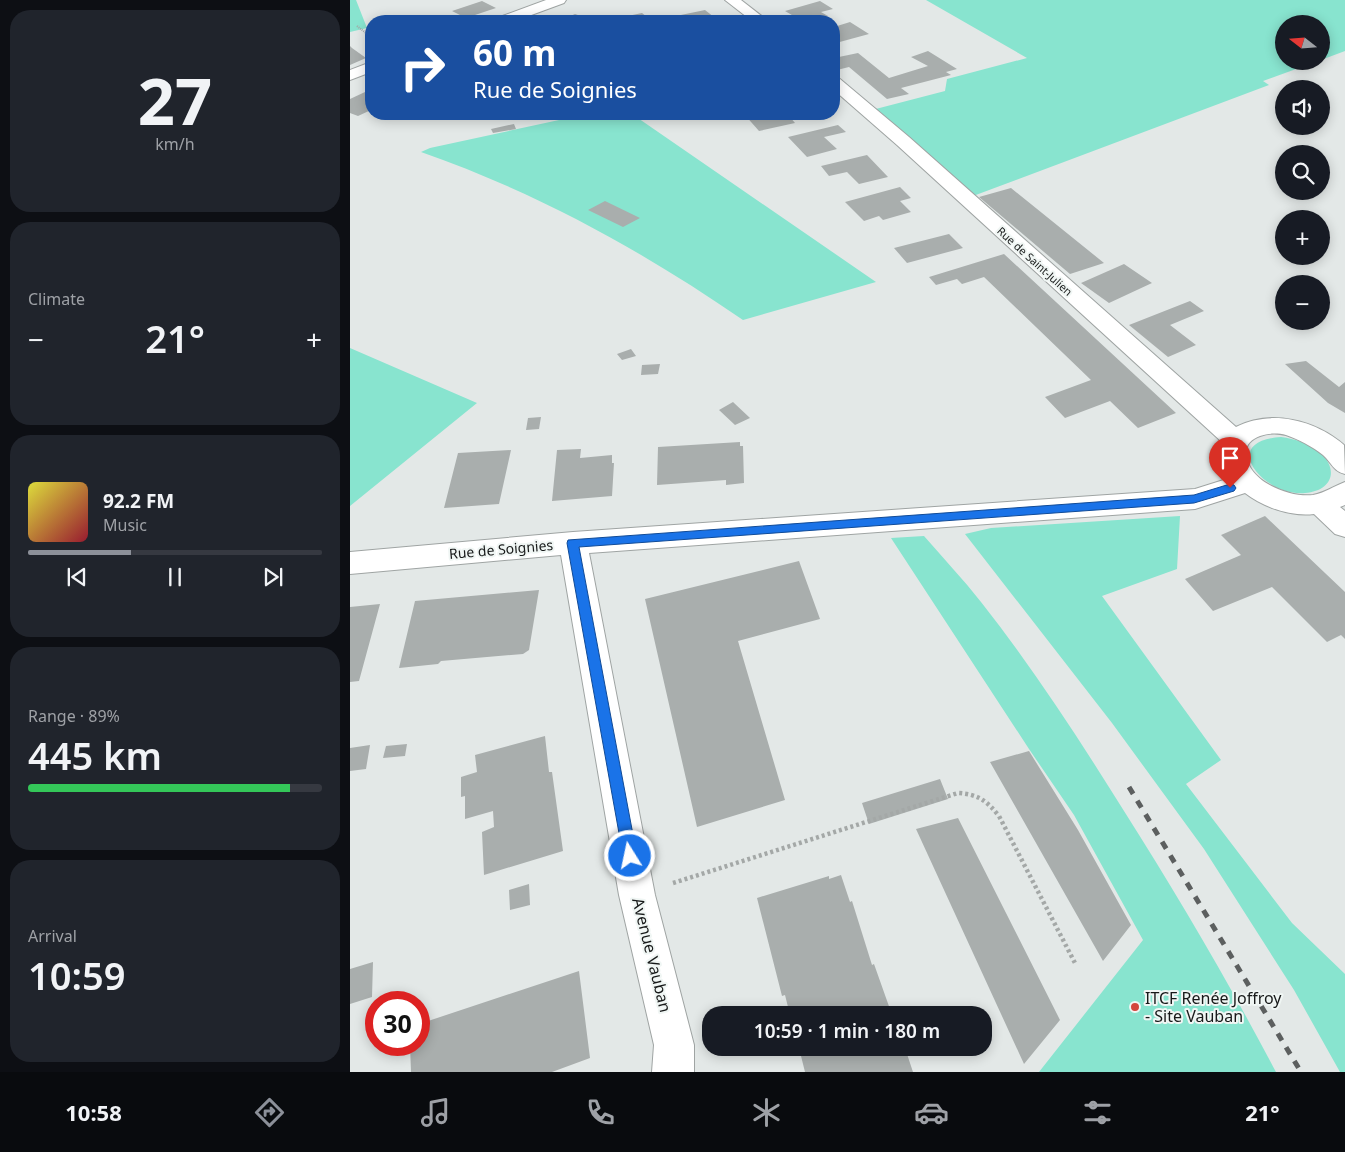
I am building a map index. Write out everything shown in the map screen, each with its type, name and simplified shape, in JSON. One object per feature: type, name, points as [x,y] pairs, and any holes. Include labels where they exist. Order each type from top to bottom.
[{"type":"street","points":[[518,15],[559,0]]},
{"type":"street","points":[[732,0],[752,15]]},
{"type":"street","points":[[350,75],[365,69]]},
{"type":"street","name":"Rue de Saint-Julien","points":[[840,87],[903,141],[1236,441]]},
{"type":"street","points":[[1341,454],[1295,428],[1276,425],[1259,427],[1246,432],[1236,441],[1233,450],[1234,461],[1248,482],[1264,493],[1282,501],[1302,505],[1338,495],[1345,527]]},
{"type":"street","name":"Rue de Soignies","points":[[350,563],[572,543],[1194,499],[1248,482]]},
{"type":"street","name":"Avenue Vauban","points":[[572,543],[637,895],[674,1045],[672,1072]]},
{"type":"path","points":[[357,26],[365,32]]},
{"type":"path","points":[[637,895],[958,793],[972,793],[985,798],[998,816],[1076,965]]},
{"type":"green space","points":[[350,0],[356,0],[365,23],[365,28],[350,32]]},
{"type":"green space","points":[[926,0],[1345,0],[1345,51],[1330,57],[1330,15],[1275,15],[1275,70],[1293,70],[1263,81],[1269,85],[965,199],[868,111],[945,91],[947,79],[1027,58]]},
{"type":"green space","points":[[559,120],[641,120],[876,282],[743,320],[666,270],[588,225],[506,186],[421,152],[430,148]]},
{"type":"green space","points":[[350,348],[477,403],[350,506]]},
{"type":"green space","points":[[1281,437],[1302,442],[1320,452],[1330,466],[1330,479],[1326,484],[1314,491],[1305,493],[1290,492],[1275,486],[1263,478],[1254,468],[1250,458],[1252,448],[1262,441]]},
{"type":"green space","points":[[1180,516],[1177,569],[1102,596],[1221,760],[1186,784],[1292,923],[1345,974],[1345,1072],[1340,1072],[1294,990],[1204,849],[1112,723],[965,534],[991,528]]},
{"type":"green space","points":[[924,536],[967,585],[1000,627],[1073,731],[1183,907],[1276,1072],[1039,1072],[1143,940],[1074,815],[891,538]]},
{"type":"building","points":[[482,1],[496,8],[475,15],[460,15],[452,11]]},
{"type":"building","points":[[820,1],[833,9],[821,12],[826,15],[792,15],[785,11]]},
{"type":"building","points":[[705,10],[711,15],[681,15]]},
{"type":"building","points":[[850,22],[869,34],[840,42],[840,25]]},
{"type":"building","points":[[350,46],[365,58],[350,65]]},
{"type":"building","points":[[928,51],[957,69],[946,72],[951,75],[901,88],[909,94],[887,99],[849,67],[840,69],[840,57],[858,53],[889,78],[928,66],[911,57]]},
{"type":"building","points":[[365,92],[365,113],[358,116],[350,113],[350,99]]},
{"type":"building","points":[[749,120],[792,120],[795,123],[759,131]]},
{"type":"building","points":[[514,124],[516,129],[493,133],[491,129]]},
{"type":"building","points":[[838,125],[846,132],[824,137],[837,149],[807,157],[788,137]]},
{"type":"building","points":[[867,155],[888,177],[859,184],[847,172],[829,176],[821,166]]},
{"type":"building","points":[[900,187],[911,198],[900,201],[911,212],[883,220],[879,216],[864,221],[845,202]]},
{"type":"building","points":[[1011,188],[1104,263],[1070,274],[979,197]]},
{"type":"building","points":[[605,201],[640,218],[623,227],[588,210]]},
{"type":"building","points":[[949,234],[963,248],[907,263],[894,248]]},
{"type":"building","points":[[1004,254],[1176,413],[1138,428],[1110,401],[1065,418],[1045,397],[1091,380],[984,277],[962,284],[957,279],[936,285],[929,277]]},
{"type":"building","points":[[1124,264],[1152,283],[1109,303],[1081,283]]},
{"type":"building","points":[[1190,301],[1204,311],[1170,325],[1196,345],[1168,357],[1129,325]]},
{"type":"building","points":[[631,349],[636,356],[622,360],[617,354]]},
{"type":"building","points":[[1306,361],[1339,387],[1345,382],[1345,413],[1328,403],[1285,364]]},
{"type":"building","points":[[660,364],[658,374],[641,375],[642,365]]},
{"type":"building","points":[[733,402],[750,418],[735,425],[719,410]]},
{"type":"building","points":[[541,417],[539,429],[526,430],[528,418]]},
{"type":"building","points":[[740,442],[740,446],[743,446],[744,483],[726,485],[726,480],[657,485],[658,447]]},
{"type":"building","points":[[581,449],[580,458],[612,455],[612,463],[614,463],[612,496],[552,501],[557,450]]},
{"type":"building","points":[[511,450],[499,504],[444,508],[458,453]]},
{"type":"building","points":[[1265,516],[1345,592],[1345,639],[1341,635],[1327,642],[1272,587],[1213,611],[1185,579],[1241,555],[1221,535]]},
{"type":"building","points":[[799,561],[820,619],[738,641],[785,800],[697,827],[645,599]]},
{"type":"building","points":[[539,590],[529,650],[523,654],[441,661],[438,664],[399,668],[415,601]]},
{"type":"building","points":[[380,604],[359,681],[350,682],[350,607]]},
{"type":"building","points":[[545,736],[549,772],[552,772],[563,851],[484,875],[482,832],[494,827],[493,811],[465,819],[465,796],[461,797],[461,777],[477,772],[475,755]]},
{"type":"building","points":[[407,744],[405,756],[383,758],[386,746]]},
{"type":"building","points":[[370,745],[366,769],[350,771],[350,748]]},
{"type":"building","points":[[1029,751],[1078,830],[1131,925],[1103,961],[990,762]]},
{"type":"building","points":[[940,779],[948,799],[869,824],[862,803]]},
{"type":"building","points":[[958,818],[1060,1020],[1024,1064],[916,829]]},
{"type":"building","points":[[841,875],[850,902],[852,901],[872,965],[874,964],[889,1006],[788,1006],[785,995],[782,996],[757,898],[829,876],[829,879]]},
{"type":"building","points":[[529,884],[530,905],[510,910],[509,890]]},
{"type":"building","points":[[373,962],[372,991],[365,991],[365,999],[350,1004],[350,969]]},
{"type":"building","points":[[579,971],[590,1058],[552,1072],[411,1072],[410,1056],[430,1056],[430,1020]]},
{"type":"building","points":[[801,1056],[908,1056],[913,1072],[805,1072]]},
{"type":"railway","points":[[1129,787],[1301,1072]]},
{"type":"place","name":"ITCF Renée Joffroy - Site Vauban","points":[[1135,1007]]},
{"type":"route","points":[[630,856],[572,543],[1194,499],[1230,488]]}]
